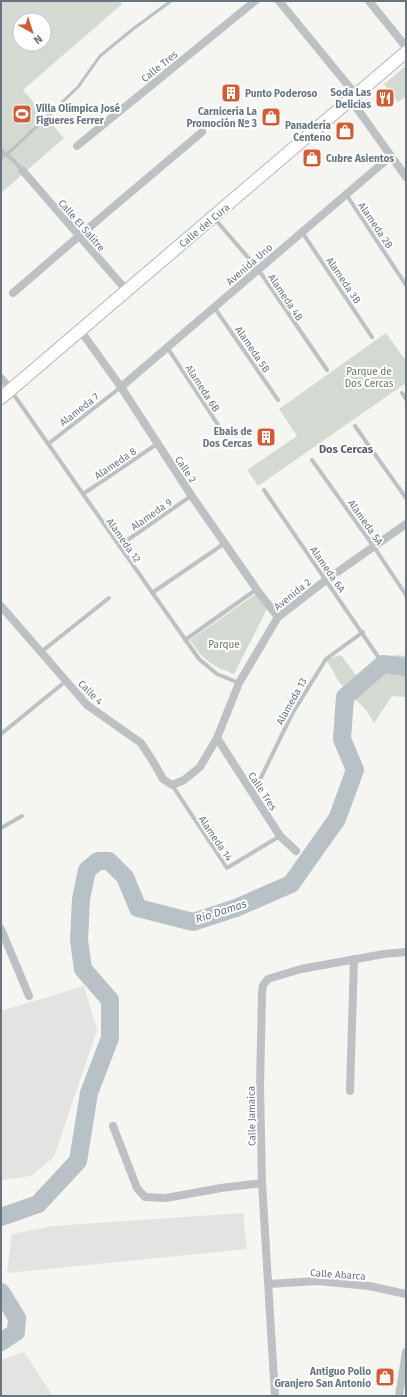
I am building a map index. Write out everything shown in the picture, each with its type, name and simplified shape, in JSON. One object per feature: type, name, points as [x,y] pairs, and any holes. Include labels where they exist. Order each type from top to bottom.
[{"type":"street","name":"Calle Tres","points":[[77,146],[255,1]]},
{"type":"street","points":[[279,1],[353,97],[406,177]]},
{"type":"street","points":[[369,1],[406,47]]},
{"type":"street","name":"Calle del Cura","points":[[1,398],[406,52]]},
{"type":"street","points":[[14,293],[202,132]]},
{"type":"street","name":"Avenida Uno","points":[[121,387],[391,156]]},
{"type":"street","name":"Calle El Salitre","points":[[23,171],[126,291]]},
{"type":"street","name":"Calle 2","points":[[80,330],[121,387],[157,444],[256,589],[278,617]]},
{"type":"street","points":[[1,378],[11,390]]},
{"type":"street","name":"Avenida 2","points":[[172,785],[184,780],[200,767],[217,738],[239,683],[278,617],[326,580],[406,524]]},
{"type":"street","name":"Calle 4","points":[[1,606],[87,705],[141,743],[163,779],[172,785]]},
{"type":"street","name":"Calle Tres","points":[[217,738],[280,836],[296,850]]},
{"type":"street","points":[[1,929],[29,996]]},
{"type":"street","name":"Calle Jamaica","points":[[276,1396],[262,1183],[260,1087],[263,985],[268,979],[300,969],[384,954],[406,952]]},
{"type":"street","points":[[350,1091],[354,959]]},
{"type":"street","points":[[113,1126],[137,1188],[146,1197],[166,1198],[221,1188],[262,1183]]},
{"type":"street","name":"Calle Abarca","points":[[269,1284],[317,1281],[369,1286],[406,1294]]},
{"type":"street","points":[[399,1396],[406,1352]]},
{"type":"lane","points":[[1,150],[23,171]]},
{"type":"lane","name":"Alameda 2B","points":[[346,194],[406,285]]},
{"type":"lane","name":"Alameda 4B","points":[[214,217],[258,269],[327,370]]},
{"type":"lane","name":"Alameda 3B","points":[[302,232],[372,337]]},
{"type":"lane","name":"Alameda 5B","points":[[214,307],[278,400]]},
{"type":"lane","name":"Alameda 6B","points":[[167,347],[226,437]]},
{"type":"lane","name":"Alameda 7","points":[[48,444],[121,387]]},
{"type":"lane","name":"Alameda 12","points":[[11,390],[82,494],[199,658],[217,674],[239,683]]},
{"type":"lane","points":[[402,393],[406,399]]},
{"type":"lane","points":[[355,426],[406,498]]},
{"type":"lane","name":"Alameda 8","points":[[82,494],[157,444]]},
{"type":"lane","name":"Alameda 5A","points":[[312,460],[406,595]]},
{"type":"lane","name":"Alameda 6A","points":[[264,490],[363,632],[379,658]]},
{"type":"lane","name":"Alameda 9","points":[[119,546],[192,495]]},
{"type":"lane","points":[[152,593],[225,543]]},
{"type":"lane","points":[[185,640],[256,589]]},
{"type":"lane","points":[[41,652],[109,598]]},
{"type":"lane","name":"Alameda 13","points":[[253,794],[292,714],[322,664],[326,659],[363,632]]},
{"type":"lane","points":[[1,734],[66,681]]},
{"type":"lane","name":"Alameda 14","points":[[172,785],[226,868],[280,836]]},
{"type":"lane","points":[[1,828],[22,816]]},
{"type":"shaded area","points":[[84,986],[97,1030],[54,1157],[31,1176],[1,1180],[1,1011]]},
{"type":"shaded area","points":[[243,1213],[247,1249],[7,1273],[12,1234],[52,1226]]},
{"type":"shaded area","points":[[24,1352],[53,1396],[1,1396],[1,1360]]},
{"type":"green space","name":"Villa Olímpica José Figueres Ferrer","points":[[1,1],[120,1],[122,4],[23,90],[64,138],[1,193]]},
{"type":"green space","points":[[406,66],[406,96],[398,102],[384,84]]},
{"type":"green space","name":"Parque de Dos Cercas","points":[[386,333],[406,361],[406,383],[258,486],[247,470],[297,436],[279,409]]},
{"type":"green space","name":"Parque","points":[[256,594],[267,609],[234,674],[209,662],[199,653],[190,640]]},
{"type":"green space","points":[[341,655],[356,675],[379,658],[397,655],[406,656],[406,697],[392,696],[374,723],[366,710],[339,682],[326,659]]},
{"type":"waterway","points":[[1,158],[14,148],[78,87],[100,56],[171,1]]},
{"type":"waterway","name":"Río Damas","points":[[1,1217],[38,1204],[78,1161],[89,1093],[110,1038],[110,1000],[83,969],[79,940],[81,899],[87,870],[98,861],[109,861],[125,877],[138,908],[193,922],[236,908],[291,884],[337,819],[355,770],[342,739],[345,697],[383,664],[406,667]]},
{"type":"waterway","name":"Río Damas","points":[[1,1292],[17,1318],[16,1332],[1,1342]]},
{"type":"place","name":"Punto Poderoso","points":[[231,93]]},
{"type":"place","name":"Soda Las Delicias","points":[[385,98]]},
{"type":"place","name":"Villa Olímpica José Figueres Ferrer","points":[[22,114]]},
{"type":"place","name":"Carnicería La Promoción Nº 3","points":[[271,117]]},
{"type":"place","name":"Panadería Centeno","points":[[345,131]]},
{"type":"place","name":"Cubre Asientos","points":[[312,158]]},
{"type":"place","name":"Ebais de Dos Cercas","points":[[266,437]]},
{"type":"place","name":"Antiguo Pollo Granjero San Antonio","points":[[385,1377]]},
{"type":"district","name":"Dos Cercas","points":[[346,449]]}]
